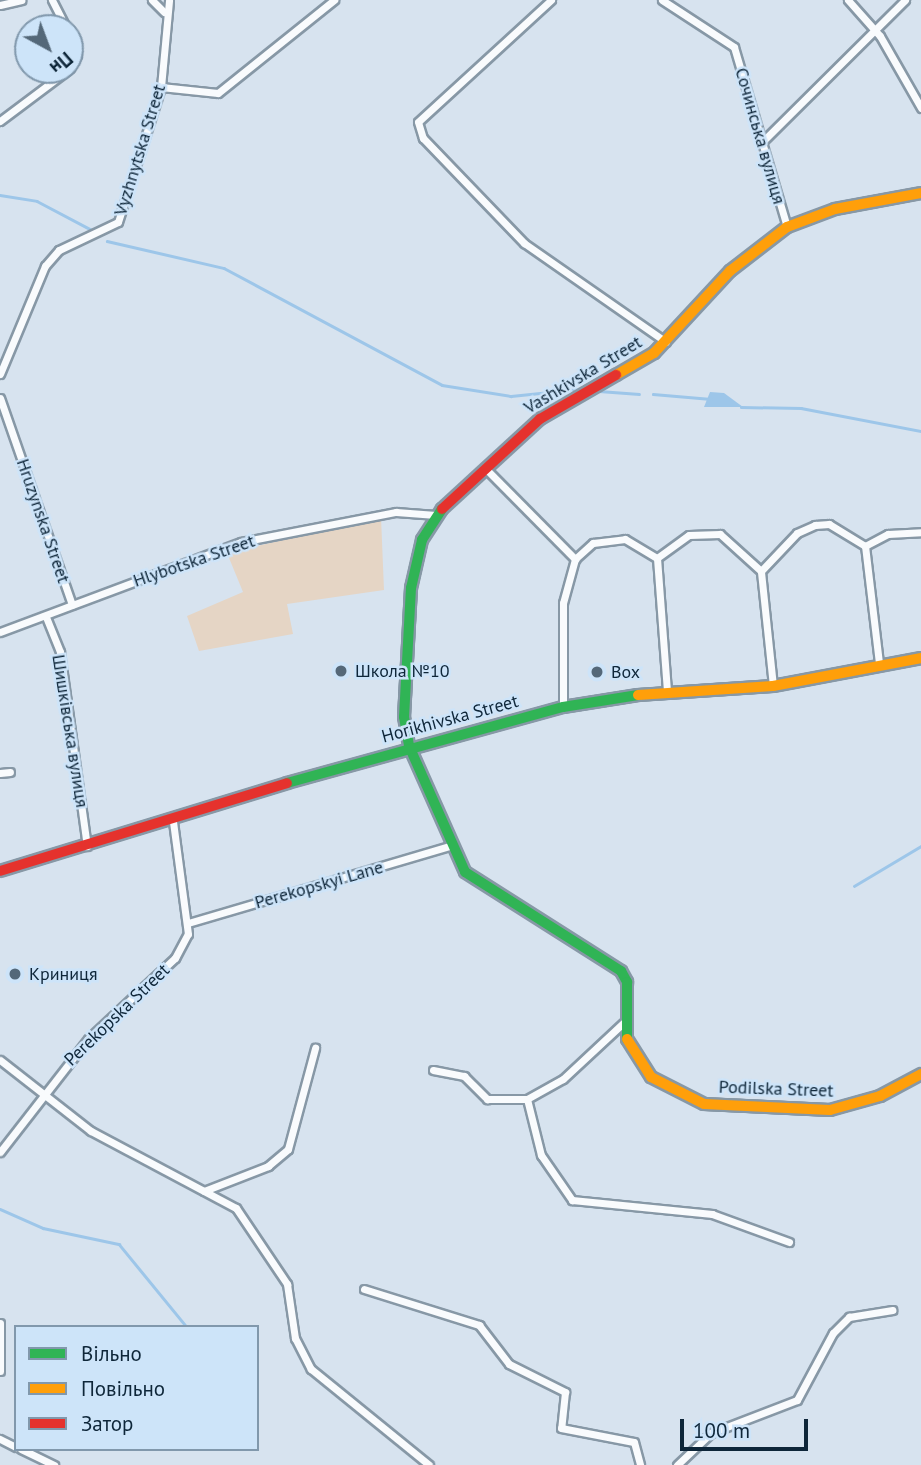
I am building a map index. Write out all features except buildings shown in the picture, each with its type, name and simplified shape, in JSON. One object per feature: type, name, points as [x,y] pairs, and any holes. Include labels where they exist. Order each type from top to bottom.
[{"type":"street","points":[[0,5],[21,0]]},
{"type":"street","points":[[152,0],[164,12]]},
{"type":"street","name":"Vyzhnytska Street","points":[[0,374],[45,266],[59,250],[118,222],[161,88],[164,12],[169,0]]},
{"type":"street","points":[[161,88],[218,93],[334,0]]},
{"type":"street","points":[[551,0],[428,109],[418,122],[423,138],[524,243],[666,342]]},
{"type":"street","name":"Сочинська вулиця","points":[[662,0],[734,47],[787,227]]},
{"type":"street","points":[[848,0],[873,29],[921,108]]},
{"type":"street","points":[[761,143],[905,0]]},
{"type":"street","points":[[0,121],[49,84]]},
{"type":"street","name":"Vashkivska Street","points":[[409,746],[411,588],[422,540],[436,515],[540,419],[635,367],[666,342],[730,271],[787,227],[835,209],[918,195]]},
{"type":"street","name":"Hruzynska Street","points":[[0,398],[72,605]]},
{"type":"street","points":[[486,469],[575,559]]},
{"type":"street","name":"Hlybotska Street","points":[[0,632],[46,617],[240,542],[396,512],[436,515]]},
{"type":"street","points":[[761,571],[797,533],[815,525],[829,524],[865,546]]},
{"type":"street","points":[[865,546],[888,534],[921,532]]},
{"type":"street","points":[[657,558],[689,535],[720,534],[761,571],[774,686]]},
{"type":"street","points":[[563,707],[563,603],[575,559],[593,542],[625,539],[657,558]]},
{"type":"street","points":[[865,546],[879,663]]},
{"type":"street","points":[[657,558],[667,691]]},
{"type":"street","name":"Шишківська вулиця","points":[[46,617],[60,652],[88,847]]},
{"type":"street","name":"Horikhivska Street","points":[[0,871],[173,822],[409,746],[563,707],[667,691],[774,686],[879,663],[921,658]]},
{"type":"street","points":[[409,746],[450,846],[475,881],[505,893],[584,953],[621,971],[627,982],[623,1023],[564,1079],[527,1099],[487,1099],[464,1076],[433,1070]]},
{"type":"street","points":[[0,773],[10,772]]},
{"type":"street","name":"Perekopska Street","points":[[0,1152],[40,1094],[88,1039],[175,958],[188,923],[173,822]]},
{"type":"street","name":"Perekopskyi Lane","points":[[188,923],[450,846]]},
{"type":"street","name":"Podilska Street","points":[[623,1023],[651,1077],[704,1104],[830,1110],[880,1096],[921,1074]]},
{"type":"street","points":[[204,1191],[268,1166],[288,1149],[315,1048]]},
{"type":"street","points":[[0,1060],[40,1094],[120,1149],[236,1208],[287,1284],[295,1338],[312,1369],[429,1465]]},
{"type":"street","points":[[527,1099],[541,1155],[572,1200],[712,1214],[789,1242]]},
{"type":"street","points":[[364,1289],[479,1325],[509,1364],[565,1392],[561,1428],[634,1441],[640,1465]]},
{"type":"street","points":[[677,1465],[711,1433],[797,1400],[833,1333],[849,1317],[892,1310]]},
{"type":"street","points":[[0,1323],[0,1370]]},
{"type":"street","points":[[25,1451],[54,1465]]},
{"type":"shaded area","points":[[381,517],[384,590],[287,604],[293,634],[199,651],[187,616],[243,592],[227,553]]},
{"type":"water","points":[[710,392],[724,393],[743,407],[704,407]]},
{"type":"waterway","points":[[0,195],[37,201],[94,231]]},
{"type":"waterway","points":[[107,241],[224,268],[442,385],[511,396],[579,389]]},
{"type":"waterway","points":[[599,391],[639,394]]},
{"type":"waterway","points":[[653,394],[711,399]]},
{"type":"waterway","points":[[741,407],[801,408],[921,431]]},
{"type":"waterway","points":[[854,886],[921,846]]},
{"type":"waterway","points":[[0,1209],[43,1228],[119,1244],[185,1325]]},
{"type":"traffic: fast","points":[[442,509],[422,540],[411,588],[404,717],[409,746],[465,872],[621,971],[627,982],[627,1039]]},
{"type":"traffic: fast","points":[[287,783],[563,707],[638,695]]},
{"type":"traffic: slow","points":[[616,375],[654,353],[730,271],[787,227],[835,209],[921,193]]},
{"type":"traffic: slow","points":[[638,695],[773,686],[921,658]]},
{"type":"traffic: slow","points":[[627,1039],[651,1077],[704,1104],[830,1110],[880,1096],[921,1074]]},
{"type":"traffic: jam","points":[[442,509],[540,419],[616,375]]},
{"type":"traffic: jam","points":[[0,871],[287,783]]},
{"type":"place","name":"Школа №10","points":[[341,671]]},
{"type":"place","name":"Box","points":[[597,672]]},
{"type":"place","name":"Криниця","points":[[15,974]]}]
